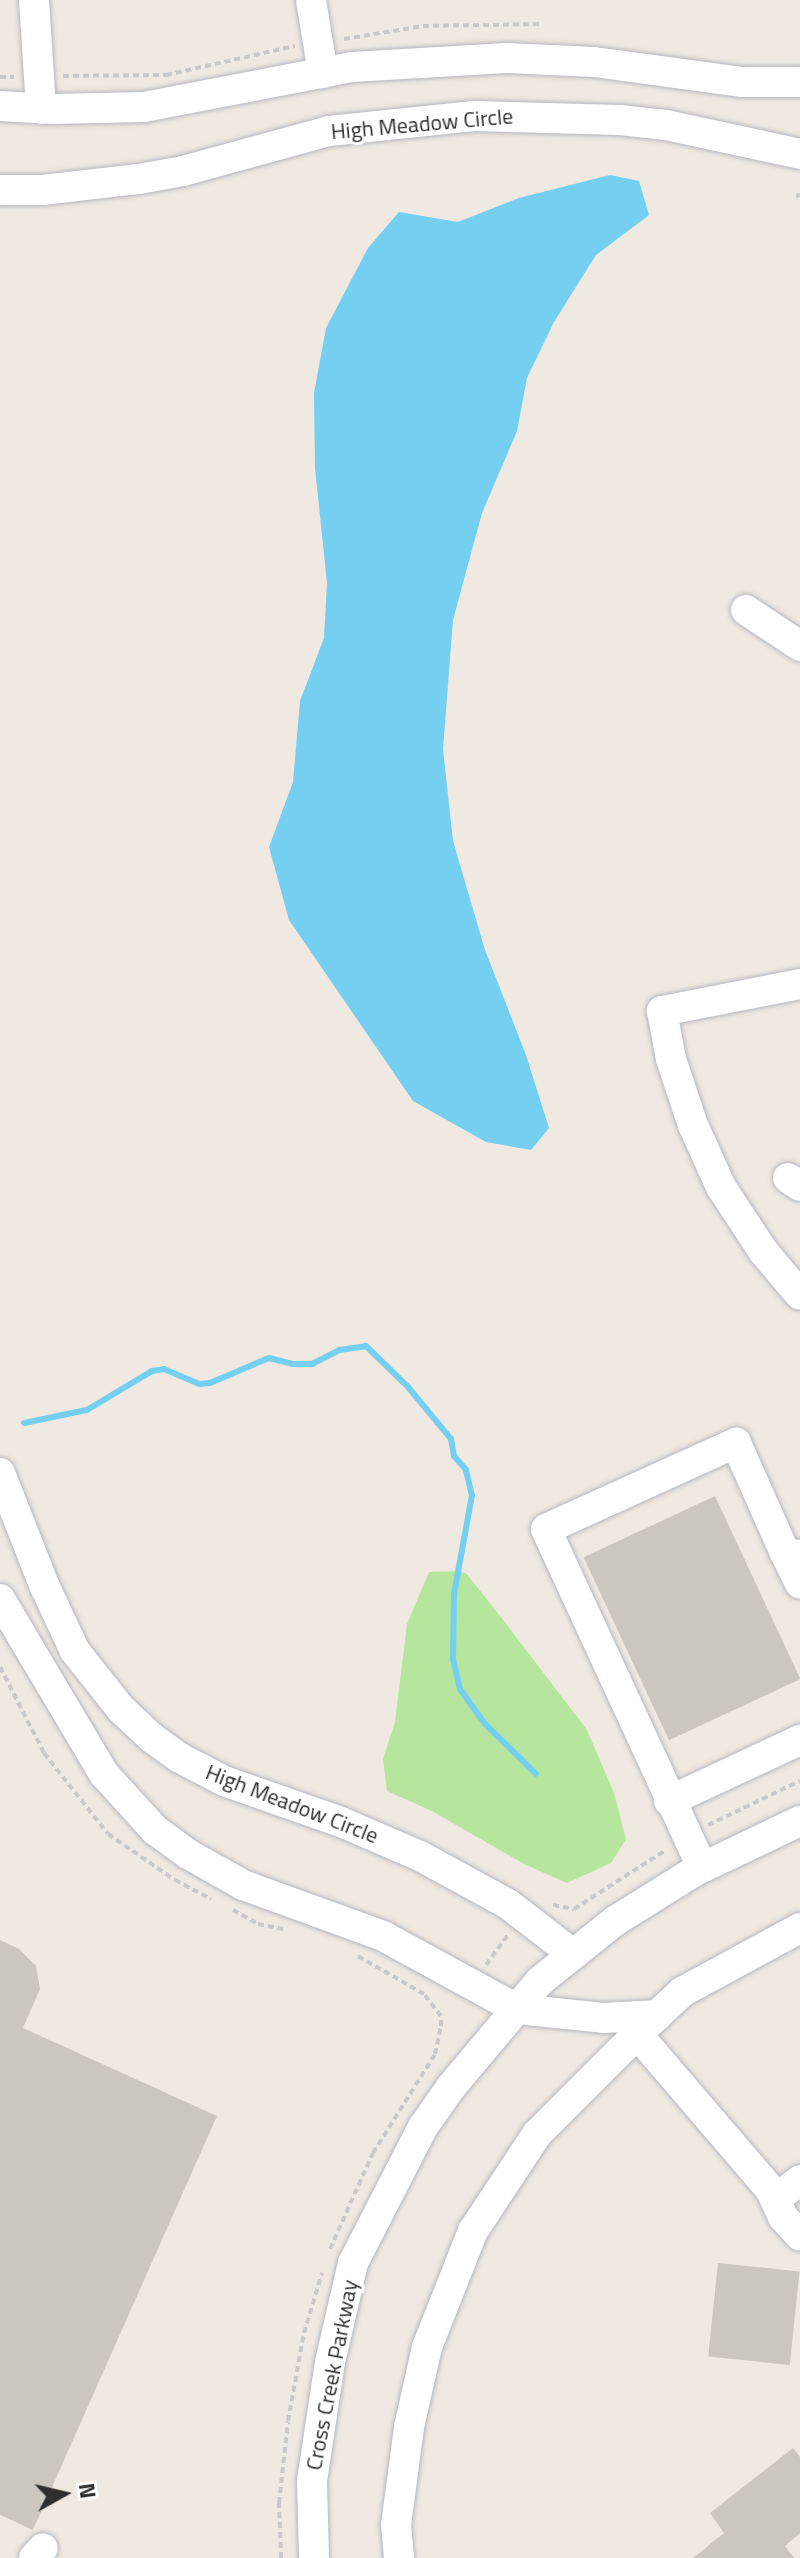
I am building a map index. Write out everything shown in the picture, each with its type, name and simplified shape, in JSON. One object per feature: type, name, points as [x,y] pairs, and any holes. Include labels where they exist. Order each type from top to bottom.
[{"type":"street","points":[[34,0],[41,109]]},
{"type":"street","points":[[311,0],[323,73]]},
{"type":"street","points":[[0,106],[41,109],[144,107],[323,73],[401,63],[507,58],[594,62],[741,82],[800,82]]},
{"type":"street","points":[[0,123],[118,125],[144,107]]},
{"type":"street","name":"High Meadow Circle","points":[[0,190],[42,190],[139,179],[183,171],[329,131],[474,116],[620,120],[666,125],[800,154]]},
{"type":"street","points":[[746,610],[800,646]]},
{"type":"street","points":[[800,984],[662,1011],[671,1059],[693,1125],[721,1187],[763,1251],[800,1295]]},
{"type":"street","points":[[702,1867],[546,1529],[736,1443],[793,1554],[800,1584]]},
{"type":"street","name":"High Meadow Circle","points":[[0,1473],[45,1587],[75,1651],[121,1709],[152,1738],[180,1758],[224,1781],[341,1822],[420,1856],[508,1904],[573,1954]]},
{"type":"street","points":[[0,1599],[104,1774],[155,1830],[188,1854],[243,1885],[383,1936],[517,2009],[647,2024],[788,2190],[783,2217],[800,2236]]},
{"type":"street","points":[[669,1801],[800,1740]]},
{"type":"street","name":"Cross Creek Parkway","points":[[314,2558],[312,2481],[330,2362],[353,2263],[423,2127],[451,2087],[540,1981],[573,1954],[615,1921],[702,1867],[800,1821]]},
{"type":"street","points":[[711,1975],[723,1945],[800,1906]]},
{"type":"street","points":[[399,2558],[396,2525],[409,2427],[427,2347],[473,2231],[537,2134],[647,2024],[682,1992],[800,1928]]},
{"type":"path","points":[[0,77],[166,75],[318,43],[423,26],[540,24]]},
{"type":"path","points":[[0,1667],[44,1753],[108,1834],[175,1880],[214,1900]]},
{"type":"path","points":[[227,1906],[258,1924],[294,1930]]},
{"type":"path","points":[[487,1964],[512,1929]]},
{"type":"path","points":[[281,2558],[279,2503],[288,2421],[308,2319],[334,2234],[373,2153],[435,2054],[441,2026],[441,2016],[424,1994],[351,1953]]},
{"type":"green space","points":[[459,1571],[467,1574],[587,1730],[614,1793],[626,1839],[611,1863],[567,1883],[524,1864],[432,1811],[387,1791],[383,1759],[395,1722],[407,1624],[429,1572]]},
{"type":"water","points":[[610,175],[639,181],[649,215],[596,255],[554,322],[527,378],[517,431],[482,513],[453,620],[443,749],[453,841],[485,950],[526,1055],[549,1128],[531,1150],[486,1142],[413,1101],[289,920],[269,847],[293,782],[300,701],[324,638],[327,583],[315,468],[314,393],[326,328],[368,248],[399,212],[458,222],[519,198]]},
{"type":"building","points":[[715,1496],[800,1679],[669,1740],[584,1557]]},
{"type":"building","points":[[0,1940],[19,1949],[36,1966],[40,1989],[23,2028],[217,2116],[33,2530],[0,2515]]},
{"type":"building","points":[[718,2263],[800,2272],[790,2365],[708,2356]]},
{"type":"building","points":[[793,2448],[800,2457],[800,2533],[785,2546],[794,2558],[693,2558],[724,2533],[710,2513]]},
{"type":"waterway","points":[[24,1423],[87,1410],[152,1371],[164,1369],[200,1384],[210,1383],[269,1358],[293,1364],[312,1364],[339,1350],[366,1346],[408,1387],[451,1439],[454,1456],[466,1470],[472,1495],[454,1594],[453,1659],[460,1689],[485,1724],[536,1774]]}]
